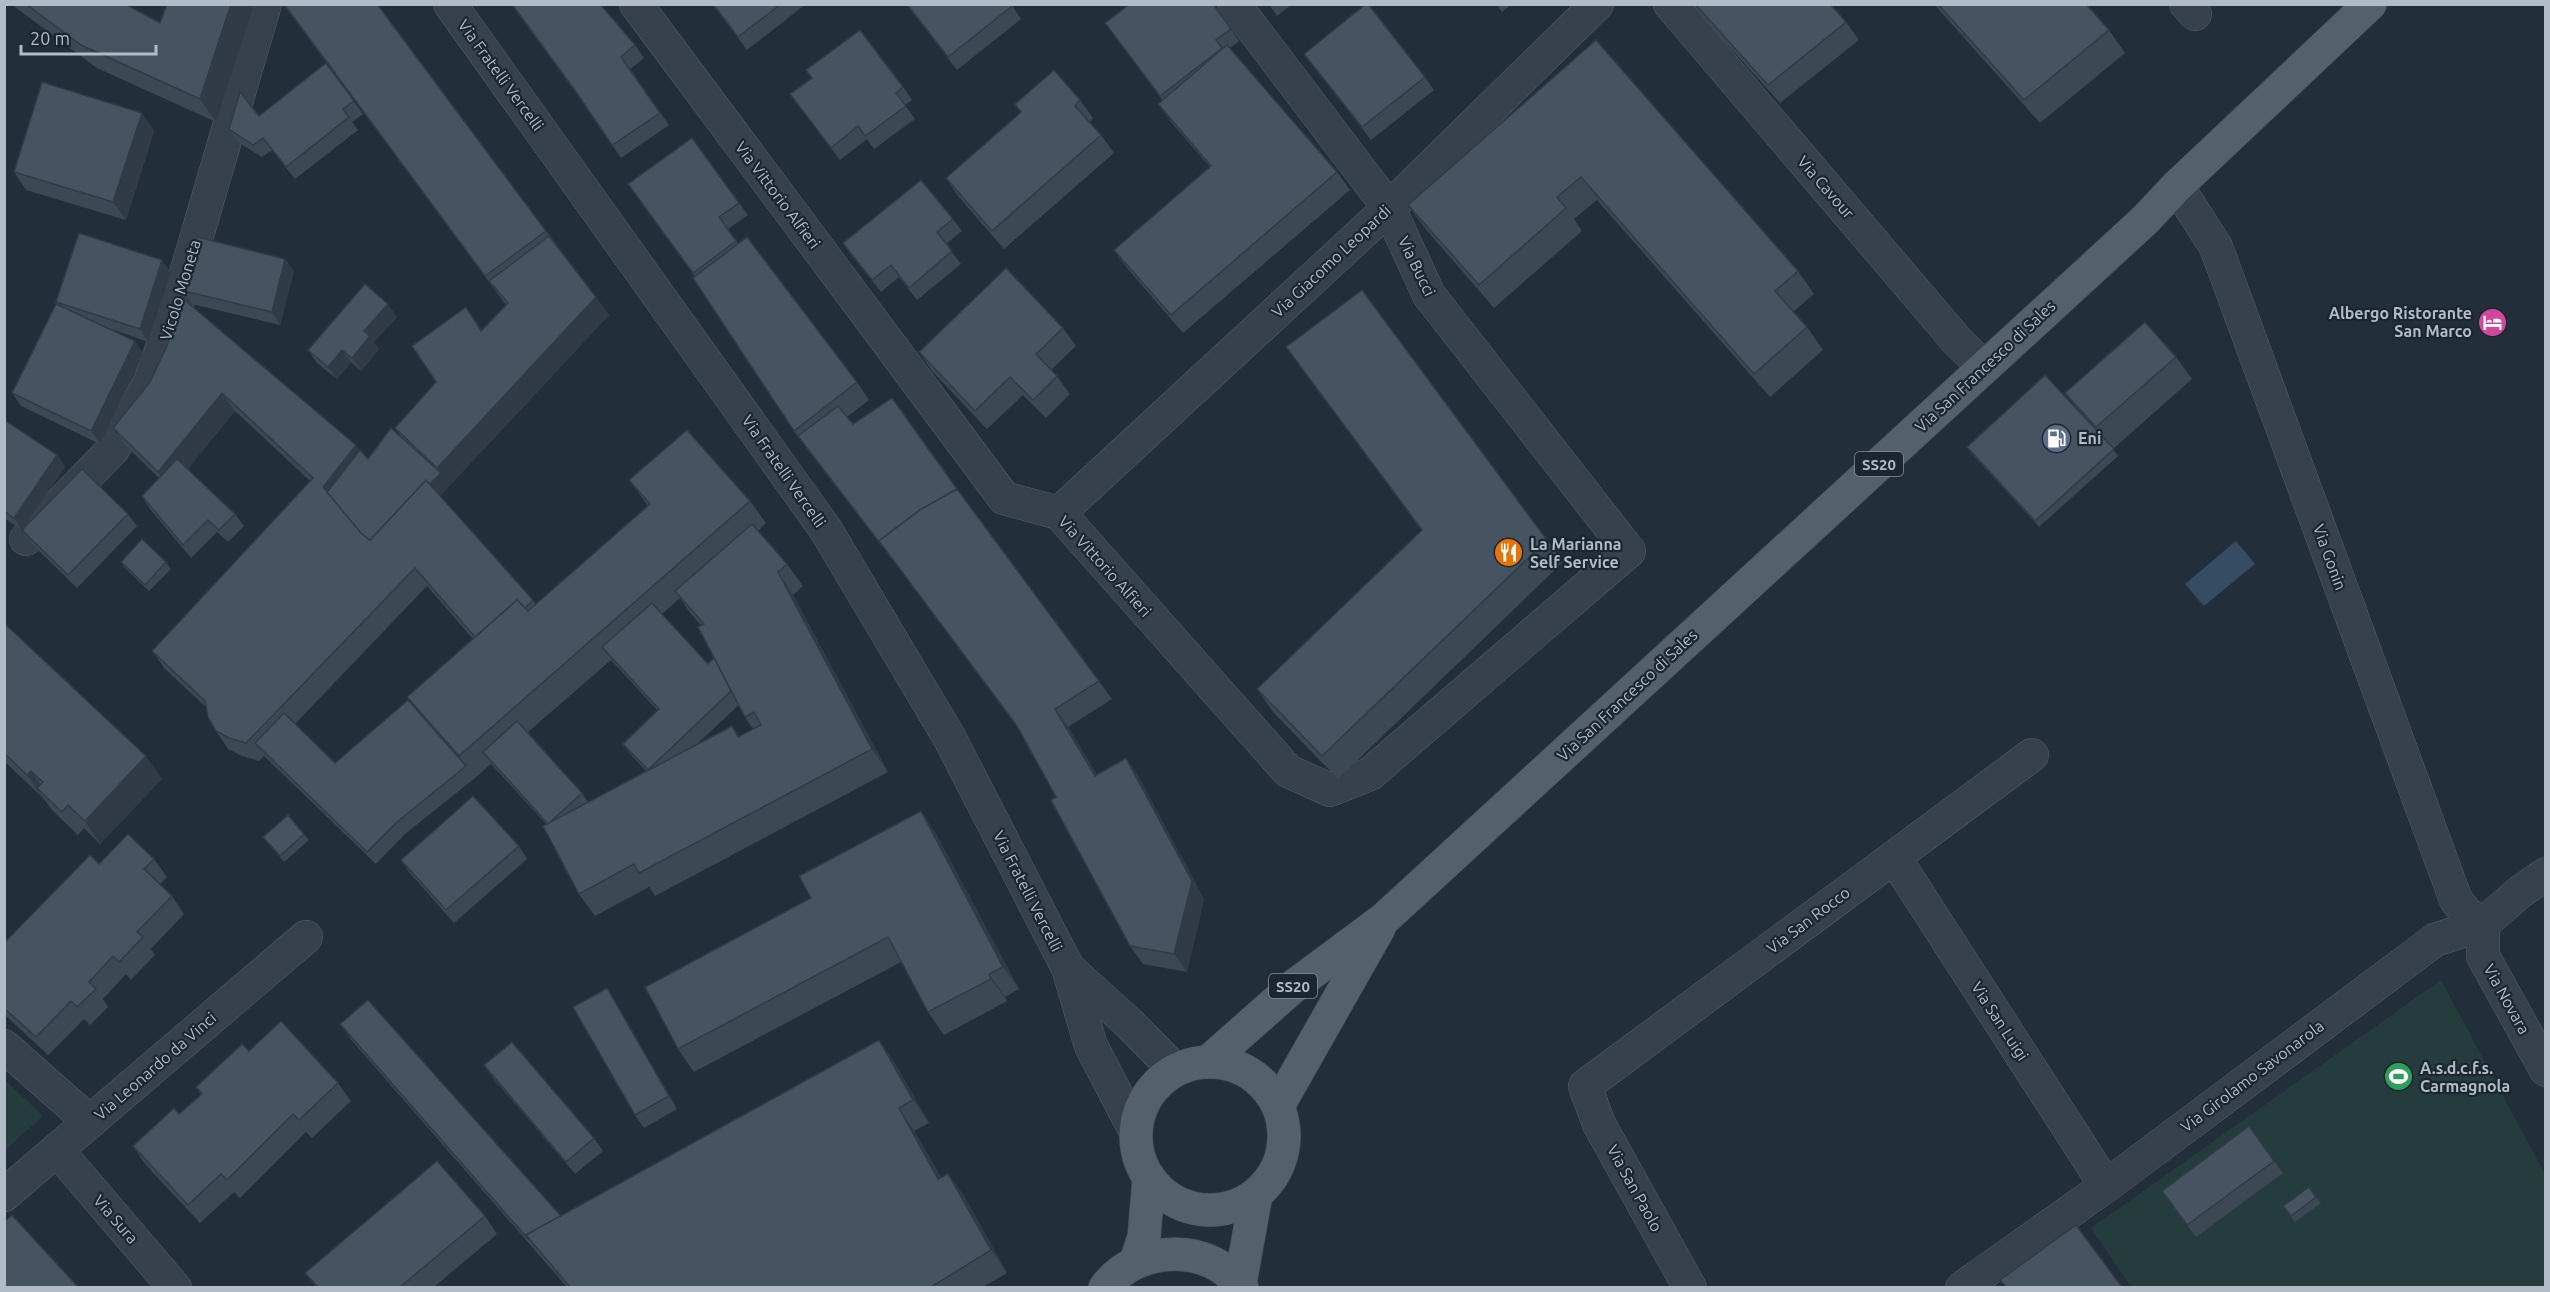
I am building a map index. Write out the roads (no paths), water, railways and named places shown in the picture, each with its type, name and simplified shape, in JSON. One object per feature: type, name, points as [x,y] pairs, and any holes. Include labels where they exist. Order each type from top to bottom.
[{"type":"main road","name":"Via San Francesco di Sales","points":[[1208,1062],[1294,986],[1384,919],[2145,220],[2177,186],[2370,4]]},
{"type":"main road","name":"Via San Francesco di Sales","points":[[1278,1106],[1384,919]]},
{"type":"main road","points":[[1208,1062],[1230,1064],[1250,1073],[1267,1088],[1278,1106],[1284,1130],[1283,1154],[1273,1176],[1256,1195],[1235,1206],[1211,1210],[1187,1207],[1166,1196],[1149,1178],[1138,1156],[1136,1132],[1141,1107],[1155,1086],[1175,1071],[1191,1064],[1208,1062]]},
{"type":"main road","points":[[1136,1261],[1144,1237],[1149,1178]]},
{"type":"main road","points":[[1241,1286],[1256,1195]]},
{"type":"main road","points":[[1104,1287],[1112,1277],[1136,1261],[1163,1254],[1192,1255],[1218,1266],[1241,1286]]},
{"type":"street","name":"Vicolo Moneta","points":[[26,539],[113,449],[150,382],[174,314],[265,4]]},
{"type":"street","name":"Via Fratelli Vercelli","points":[[450,4],[826,530],[949,737],[1068,968],[1091,1046],[1136,1132]]},
{"type":"street","name":"Via Vittorio Alfieri","points":[[636,4],[1004,498],[1059,513],[1288,771],[1330,790],[1370,774],[1629,551]]},
{"type":"street","name":"Via Bucci","points":[[1234,4],[1389,208],[1429,295],[1629,551]]},
{"type":"street","name":"Via Giacomo Leopardi","points":[[1059,513],[1389,208],[1598,4]]},
{"type":"street","name":"Via Cavour","points":[[1670,4],[1958,342],[1984,367]]},
{"type":"street","name":"Via Gonin","points":[[2177,186],[2216,247],[2456,900],[2467,914],[2483,924]]},
{"type":"street","name":"Via San Rocco","points":[[1585,1086],[2032,755]]},
{"type":"street","name":"Via San Luigi","points":[[1894,856],[2106,1186]]},
{"type":"street","name":"Via Girolamo Savonarola","points":[[1962,1287],[2106,1186],[2434,940],[2483,924],[2520,892],[2546,874]]},
{"type":"street","name":"Via Novara","points":[[2483,924],[2483,956],[2546,1070]]},
{"type":"street","name":"Via Leonardo da Vinci","points":[[4,1195],[306,938]]},
{"type":"street","name":"Via Fratelli Vercelli","points":[[1068,968],[1131,1025],[1175,1071]]},
{"type":"street","points":[[4,1046],[90,1122]]},
{"type":"street","name":"Via San Paolo","points":[[1585,1086],[1599,1124],[1690,1287]]},
{"type":"street","name":"Via Sura","points":[[57,1150],[175,1287]]},
{"type":"water","points":[[2236,541],[2255,564],[2204,606],[2185,584]]},
{"type":"place","name":"Albergo Ristorante San Marco","points":[[2493,322]]},
{"type":"place","name":"Eni","points":[[2057,438]]},
{"type":"place","name":"La Marianna Self Service","points":[[1509,553]]},
{"type":"place","name":"A.s.d.c.f.s. Carmagnola","points":[[2399,1077]]}]
